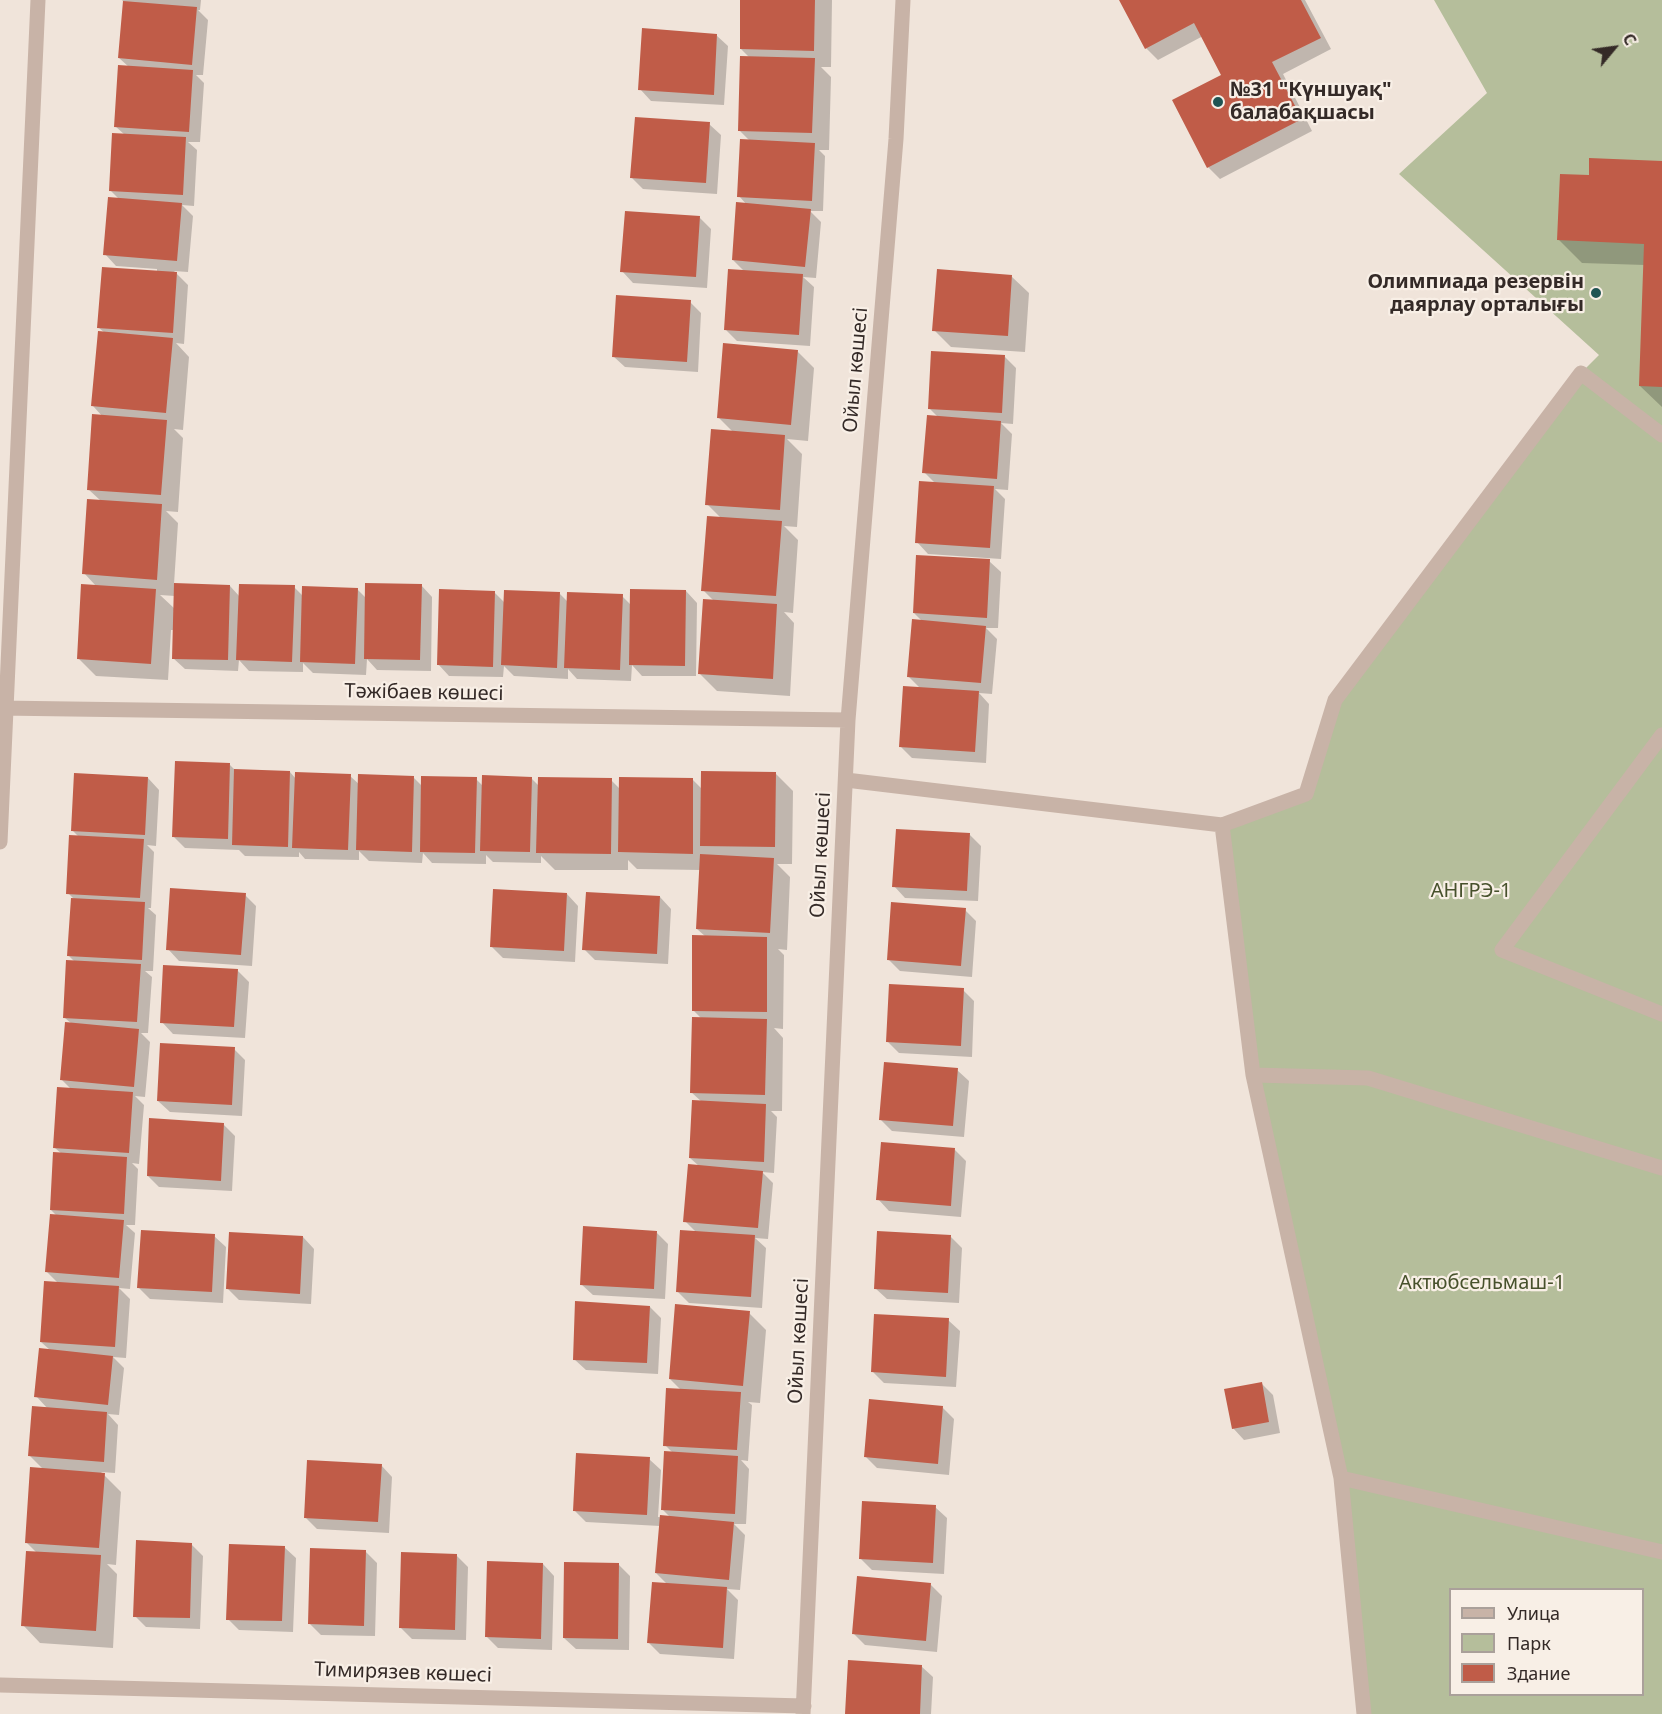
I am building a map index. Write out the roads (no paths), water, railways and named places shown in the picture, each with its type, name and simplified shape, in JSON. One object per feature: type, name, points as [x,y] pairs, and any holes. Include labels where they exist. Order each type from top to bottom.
[{"type":"street","points":[[0,842],[3,708],[38,0]]},
{"type":"street","name":"Ойыл көшесі","points":[[804,1710],[848,720],[895,151],[903,0]]},
{"type":"street","points":[[846,780],[1222,825],[1306,794],[1335,700],[1581,373],[1662,435]]},
{"type":"street","name":"Тәжібаев көшесі","points":[[3,708],[848,720]]},
{"type":"street","points":[[1662,735],[1502,950],[1662,1014]]},
{"type":"street","points":[[1222,825],[1253,1075],[1341,1478],[1364,1714]]},
{"type":"street","points":[[1253,1075],[1368,1078],[1662,1168]]},
{"type":"street","points":[[1341,1478],[1662,1552]]},
{"type":"street","name":"Тимирязев көшесі","points":[[0,1685],[804,1710]]},
{"type":"place","name":"№31 \"Күншуақ\" балабақшасы","points":[[1218,102]]},
{"type":"place","name":"Олимпиада резервін даярлау орталығы","points":[[1596,293]]},
{"type":"park label","name":"АНГРЭ-1","points":[[1471,891]]},
{"type":"park label","name":"Актюбсельмаш-1","points":[[1482,1283]]}]
